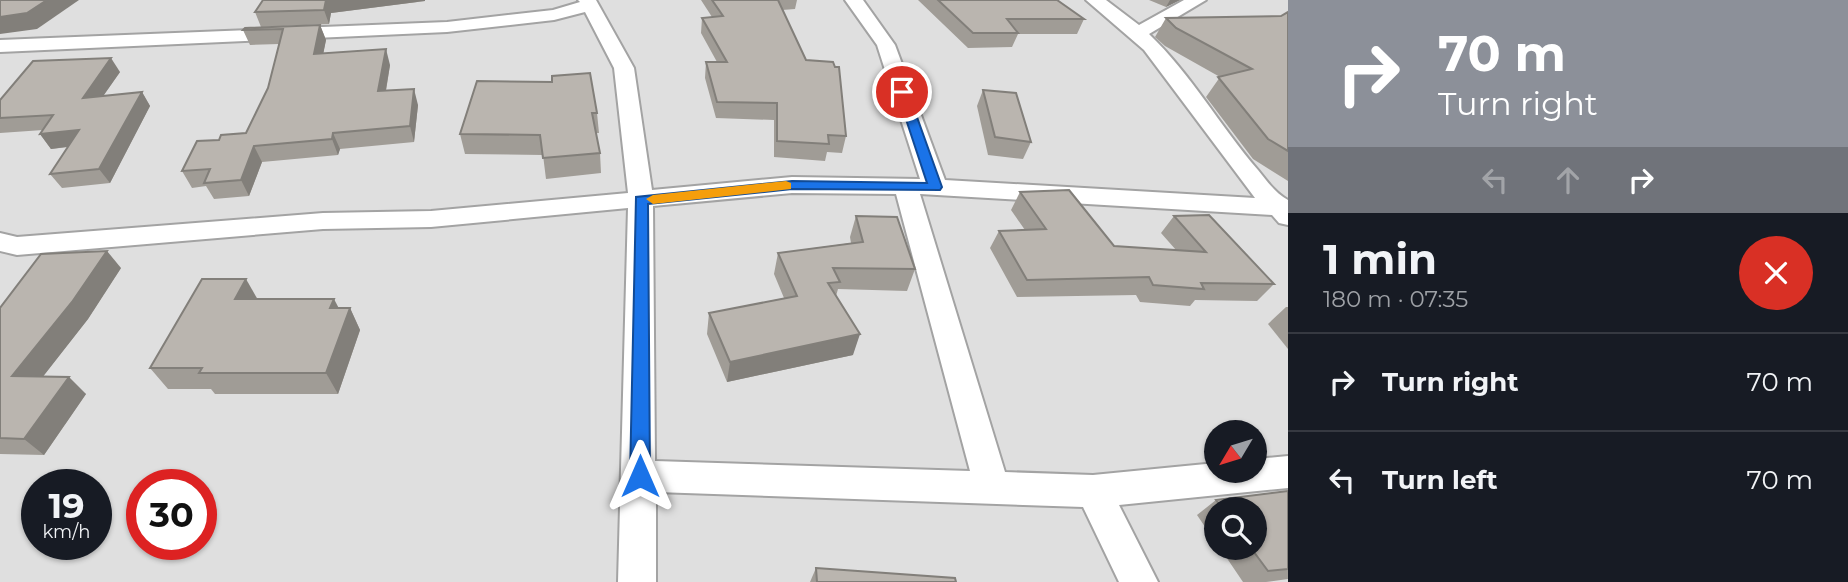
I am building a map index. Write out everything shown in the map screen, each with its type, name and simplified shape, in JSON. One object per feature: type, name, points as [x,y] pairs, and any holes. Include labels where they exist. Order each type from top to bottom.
[{"type":"street","points":[[854,0],[886,45],[992,486]]},
{"type":"street","points":[[1095,0],[1153,45],[1199,110],[1285,212]]},
{"type":"street","points":[[1139,32],[1196,0]]},
{"type":"street","points":[[0,46],[447,27],[554,15],[589,2],[624,68],[641,201],[637,582]]},
{"type":"street","points":[[0,242],[17,246],[323,220],[431,219],[792,185],[920,187],[1285,212]]},
{"type":"street","points":[[640,476],[1093,491],[1288,472]]},
{"type":"street","points":[[1093,491],[1139,582]]},
{"type":"shaded area","points":[[0,0],[1288,0],[1288,582],[0,582]]},
{"type":"building","points":[[0,0],[47,0],[27,13],[0,17]]},
{"type":"building","points":[[263,0],[326,0],[324,10],[255,12]]},
{"type":"building","points":[[712,0],[778,0],[806,60],[833,62],[835,67],[839,67],[846,136],[828,135],[829,144],[777,141],[777,103],[717,102],[706,62],[727,62],[702,18],[723,16]]},
{"type":"building","points":[[938,0],[1057,0],[1084,19],[1007,19],[1018,33],[973,33]]},
{"type":"building","points":[[1288,12],[1288,151],[1268,139],[1218,77],[1252,69],[1176,28],[1166,18],[1281,16]]},
{"type":"building","points":[[320,25],[314,54],[386,49],[378,91],[414,89],[410,126],[333,133],[332,139],[254,146],[241,180],[204,183],[210,169],[182,171],[197,141],[219,140],[221,135],[246,133],[268,88],[283,29],[243,30]]},
{"type":"building","points":[[111,58],[83,98],[142,92],[99,169],[50,174],[79,130],[40,134],[53,115],[0,118],[0,100],[33,61]]},
{"type":"building","points":[[590,73],[597,113],[592,113],[600,153],[543,158],[540,135],[460,134],[477,81],[552,82],[552,76]]},
{"type":"building","points":[[983,90],[1016,93],[1031,142],[995,137]]},
{"type":"building","points":[[1069,190],[1114,246],[1206,252],[1174,216],[1209,215],[1274,284],[1201,283],[1204,289],[1153,285],[1149,277],[1027,280],[999,231],[1046,229],[1020,192]]},
{"type":"building","points":[[856,216],[897,217],[915,269],[833,268],[840,282],[828,283],[860,334],[730,362],[709,313],[797,296],[778,253],[863,242]]},
{"type":"building","points":[[107,251],[72,302],[12,376],[69,377],[24,439],[0,438],[0,308],[41,254]]},
{"type":"building","points":[[202,279],[246,279],[235,299],[334,299],[330,308],[350,308],[326,373],[199,373],[202,368],[150,368]]},
{"type":"building","points":[[1288,491],[1288,569],[1268,571],[1260,560],[1267,560],[1267,497],[1240,497]]},
{"type":"building","points":[[816,568],[955,578],[956,582],[817,582]]},
{"type":"slow traffic","points":[[653,199],[786,186]]},
{"type":"route","points":[[640,476],[641,201],[792,185],[935,187],[902,92]]}]
